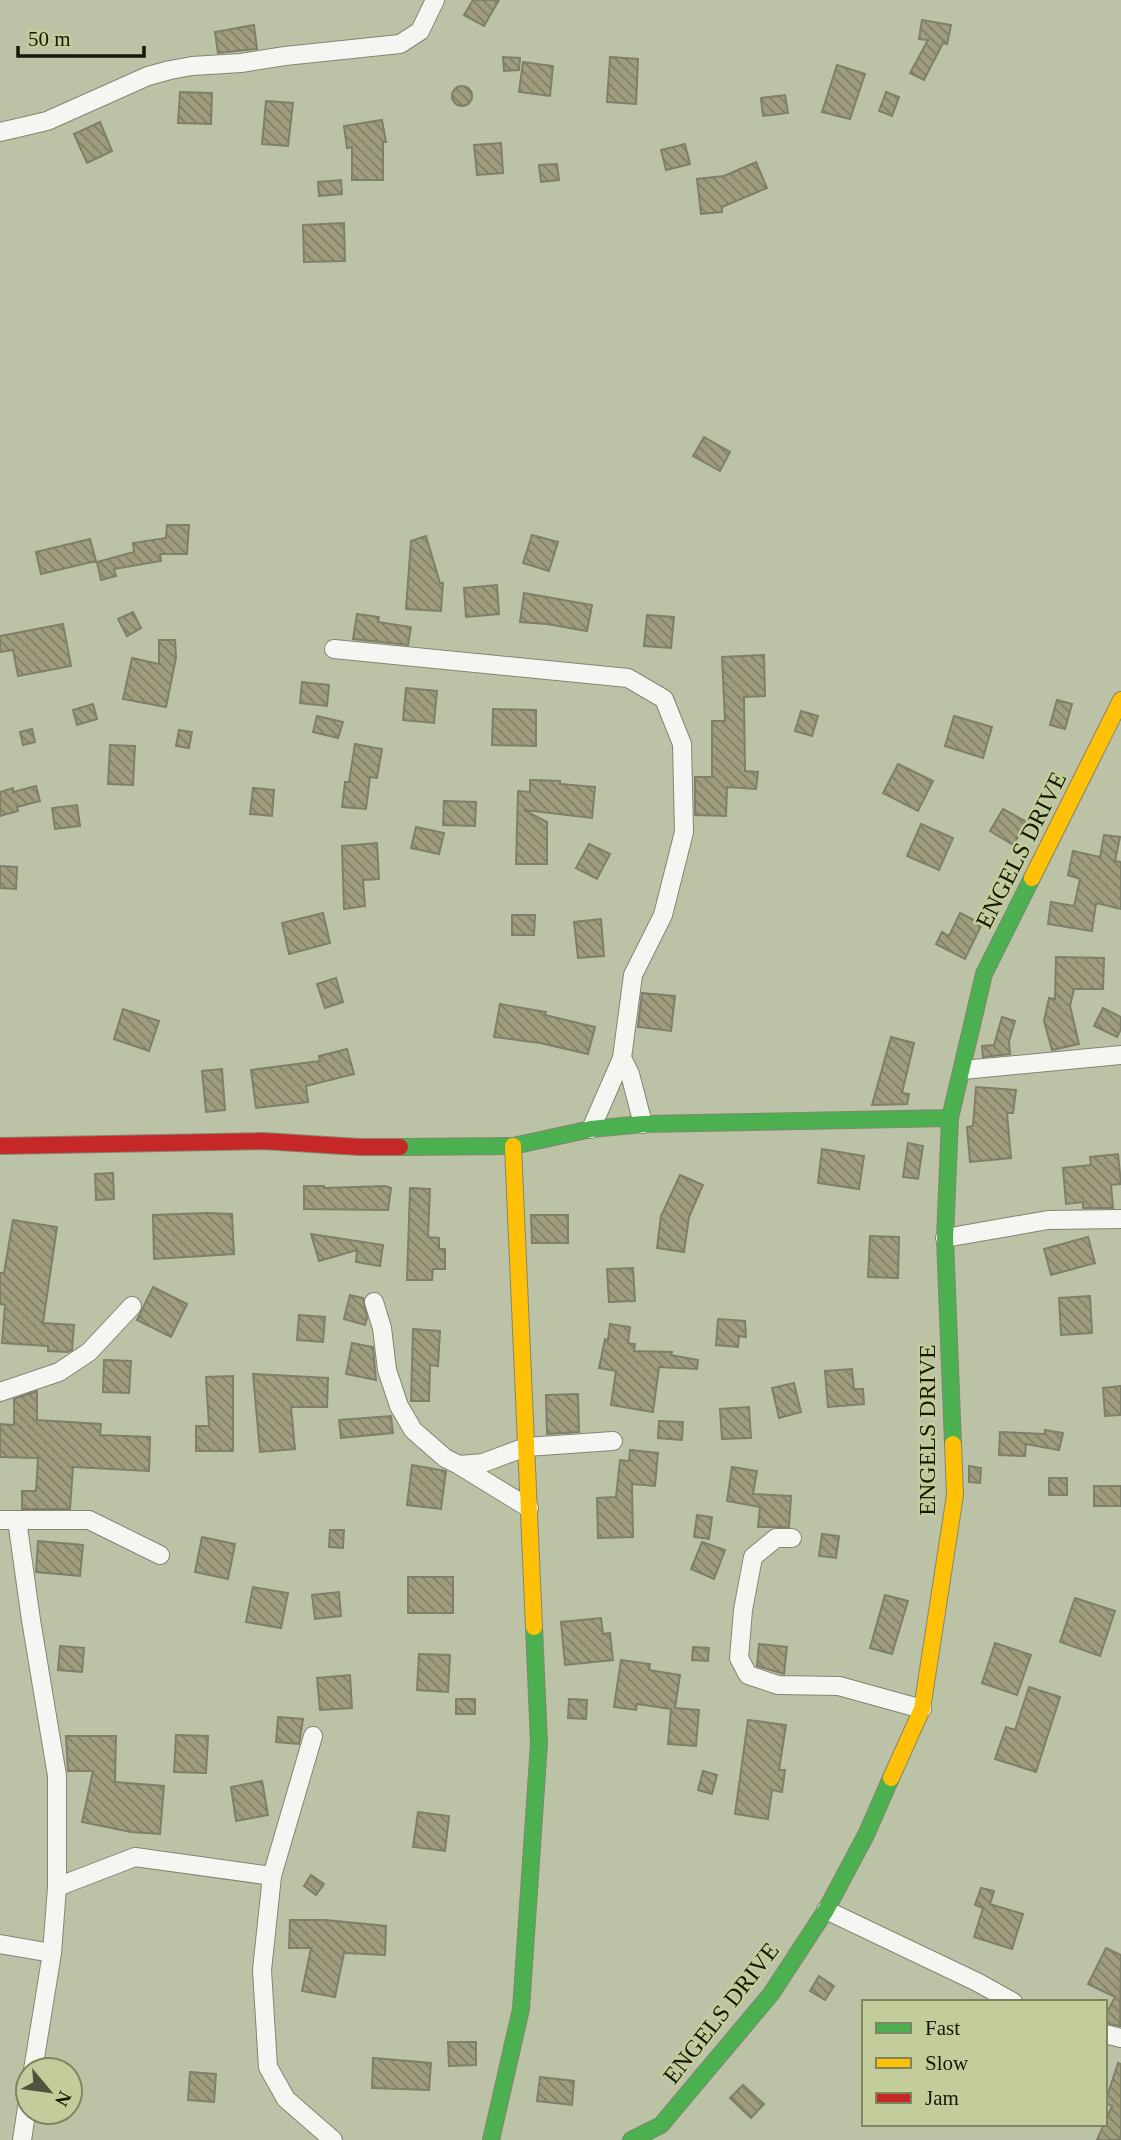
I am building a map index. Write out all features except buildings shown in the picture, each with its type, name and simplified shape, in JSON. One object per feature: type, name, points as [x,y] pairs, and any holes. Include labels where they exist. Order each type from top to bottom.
[{"type":"street","points":[[0,132],[47,121],[148,76],[170,70],[400,44],[420,31],[435,0]]},
{"type":"street","points":[[334,649],[628,678],[664,699],[682,744],[684,832],[663,915],[633,975],[622,1058],[591,1129]]},
{"type":"street","name":"ENGELS DRIVE","points":[[631,2140],[661,2132],[771,1994],[826,1910],[866,1835],[922,1709],[955,1495],[946,1237],[950,1118],[984,974],[1121,699]]},
{"type":"street","points":[[963,1070],[1121,1055]]},
{"type":"street","points":[[622,1058],[630,1074],[643,1124]]},
{"type":"street","points":[[0,1146],[250,1141],[359,1147],[513,1146],[591,1129],[643,1124],[950,1118]]},
{"type":"street","points":[[491,2140],[521,2009],[539,1742],[513,1146]]},
{"type":"street","points":[[946,1237],[1048,1220],[1121,1219]]},
{"type":"street","points":[[374,1302],[382,1328],[387,1370],[399,1406],[413,1430],[445,1458],[529,1508]]},
{"type":"street","points":[[0,1392],[59,1372],[89,1352],[132,1306]]},
{"type":"street","points":[[459,1465],[483,1463],[526,1447],[613,1441]]},
{"type":"street","points":[[35,2056],[52,1953],[57,1887],[57,1776],[31,1620],[9,1520],[89,1520],[160,1555]]},
{"type":"street","points":[[792,1538],[776,1538],[753,1557],[743,1609],[739,1658],[748,1675],[778,1685],[839,1686],[922,1709]]},
{"type":"street","points":[[313,1736],[272,1876],[262,1970],[268,2067],[286,2099],[333,2140]]},
{"type":"street","points":[[57,1887],[135,1857],[272,1876]]},
{"type":"street","points":[[826,1910],[1009,2000]]},
{"type":"street","points":[[0,1944],[52,1953]]},
{"type":"traffic: fast","points":[[953,1444],[945,1238],[950,1118],[984,974],[1032,878]]},
{"type":"traffic: fast","points":[[400,1147],[513,1146],[591,1129],[643,1124],[950,1118]]},
{"type":"traffic: fast","points":[[491,2140],[521,2009],[539,1743],[534,1627]]},
{"type":"traffic: fast","points":[[631,2140],[661,2125],[771,1994],[826,1910],[866,1835],[891,1778]]},
{"type":"traffic: slow","points":[[1032,878],[1121,700]]},
{"type":"traffic: slow","points":[[513,1146],[534,1627]]},
{"type":"traffic: slow","points":[[891,1778],[922,1709],[955,1495],[953,1444]]},
{"type":"traffic: jam","points":[[0,1146],[263,1141],[400,1147]]}]
